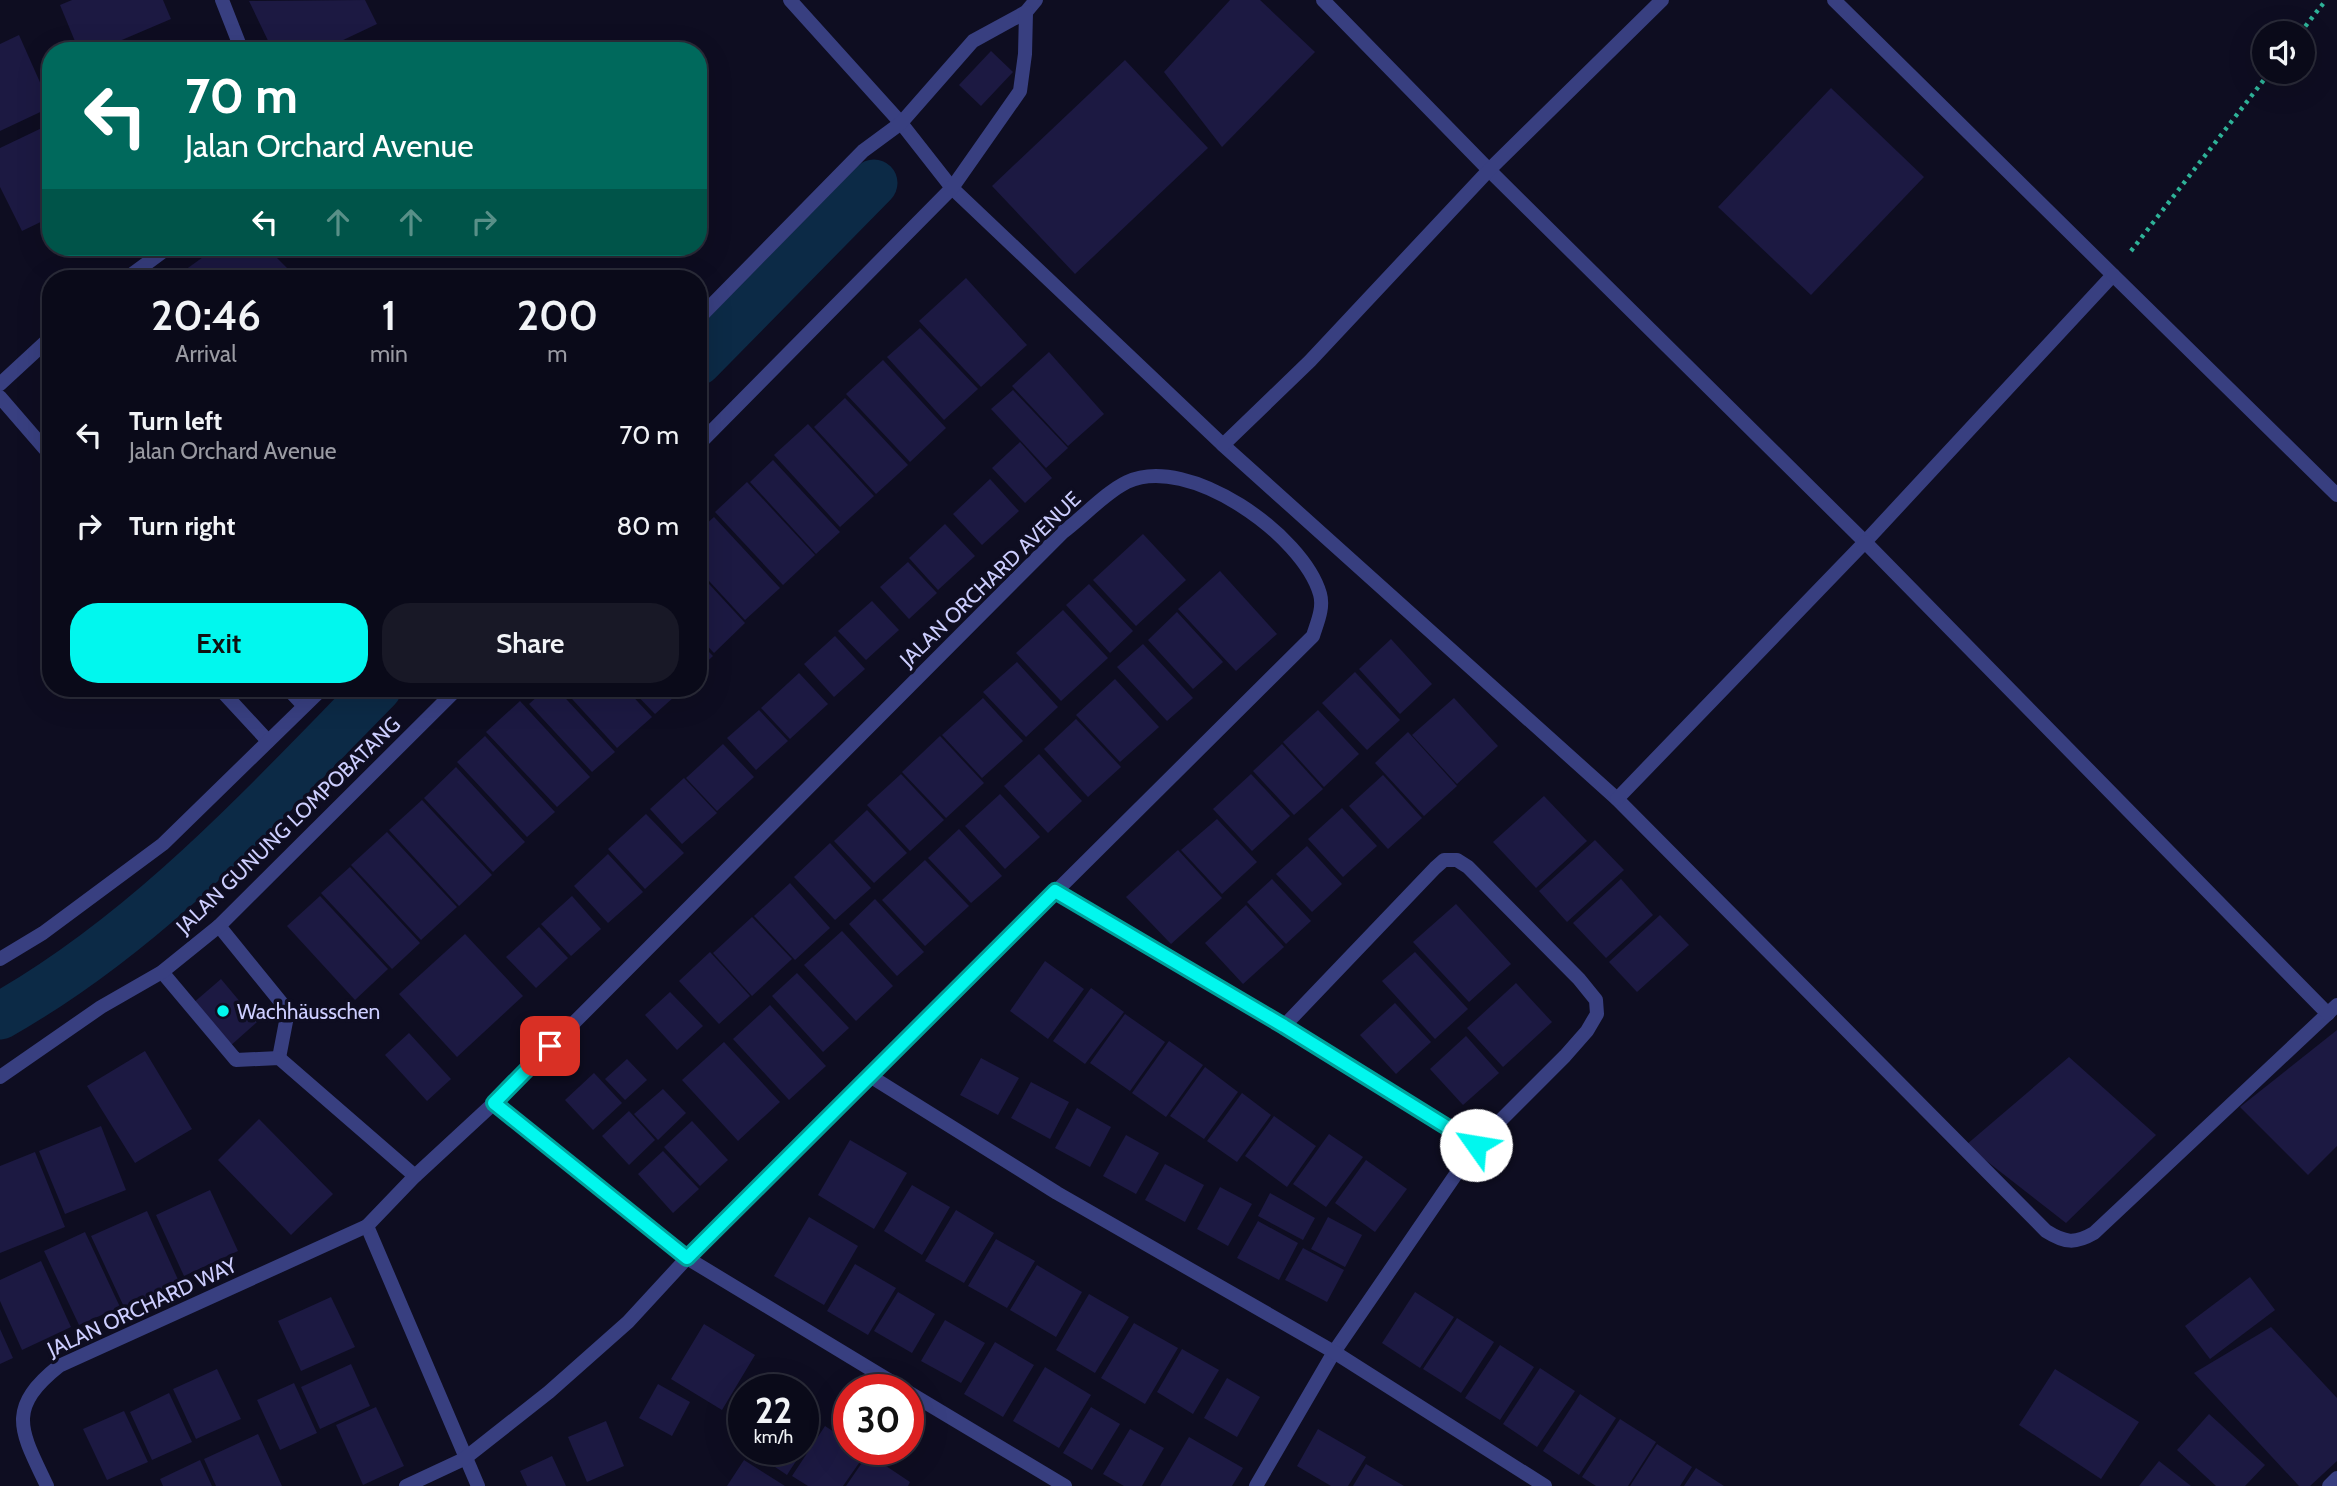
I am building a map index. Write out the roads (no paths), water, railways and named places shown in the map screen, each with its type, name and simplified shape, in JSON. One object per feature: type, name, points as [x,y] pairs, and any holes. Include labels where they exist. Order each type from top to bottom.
[{"type":"street","points":[[222,0],[238,42]]},
{"type":"street","points":[[790,0],[901,123],[952,188],[1223,445],[1617,799],[1971,1159],[2046,1231],[2062,1241],[2082,1240],[2094,1233],[2332,1009],[1866,542],[1489,170],[1323,0]]},
{"type":"street","points":[[707,310],[863,151],[901,123],[973,41],[1026,12],[1036,0]]},
{"type":"street","points":[[1223,445],[1310,361],[1489,170],[1662,0]]},
{"type":"street","points":[[1834,0],[2337,495]]},
{"type":"street","points":[[707,436],[952,188],[1020,91],[1025,54],[1026,12]]},
{"type":"street","points":[[138,270],[157,256]]},
{"type":"street","points":[[1617,799],[1866,542],[2113,275]]},
{"type":"street","points":[[0,384],[42,345]]},
{"type":"street","points":[[0,397],[42,446]]},
{"type":"street","name":"JALAN ORCHARD AVENUE","points":[[367,1226],[415,1176],[494,1103],[1063,532],[1127,482],[1160,477],[1198,484],[1231,498],[1263,521],[1302,562],[1320,594],[1320,614],[1313,636],[687,1258],[628,1322],[549,1392],[464,1459],[406,1486]]},
{"type":"street","points":[[227,697],[268,741]]},
{"type":"street","points":[[296,697],[304,706]]},
{"type":"street","points":[[0,959],[43,933],[163,844],[314,697]]},
{"type":"street","name":"JALAN GUNUNG LOMPOBATANG","points":[[0,1077],[101,1007],[162,972],[219,926],[449,697]]},
{"type":"street","points":[[1256,1486],[1334,1352],[1476,1145],[1565,1056],[1587,1031],[1597,1014],[1596,1000],[1579,979],[1468,867],[1457,860],[1444,860],[1284,1026]]},
{"type":"street","points":[[1055,891],[1284,1026],[1476,1145]]},
{"type":"street","points":[[219,926],[288,1011],[279,1058]]},
{"type":"street","points":[[162,972],[236,1060],[279,1058],[415,1176]]},
{"type":"street","points":[[870,1076],[1057,1193],[1334,1352],[1545,1486]]},
{"type":"street","points":[[494,1103],[687,1258],[880,1374]]},
{"type":"street","points":[[367,1226],[464,1459],[478,1486]]},
{"type":"street","name":"JALAN ORCHARD WAY","points":[[47,1486],[26,1441],[22,1419],[26,1402],[36,1384],[51,1372],[367,1226]]},
{"type":"street","points":[[924,1400],[1065,1486]]},
{"type":"street","points":[[2329,1486],[2337,1478]]},
{"type":"waterway","points":[[707,353],[874,183]]},
{"type":"waterway","points":[[0,1016],[54,983],[154,907],[246,822],[369,697]]},
{"type":"place","name":"Wachhäusschen","points":[[223,1011]]}]
